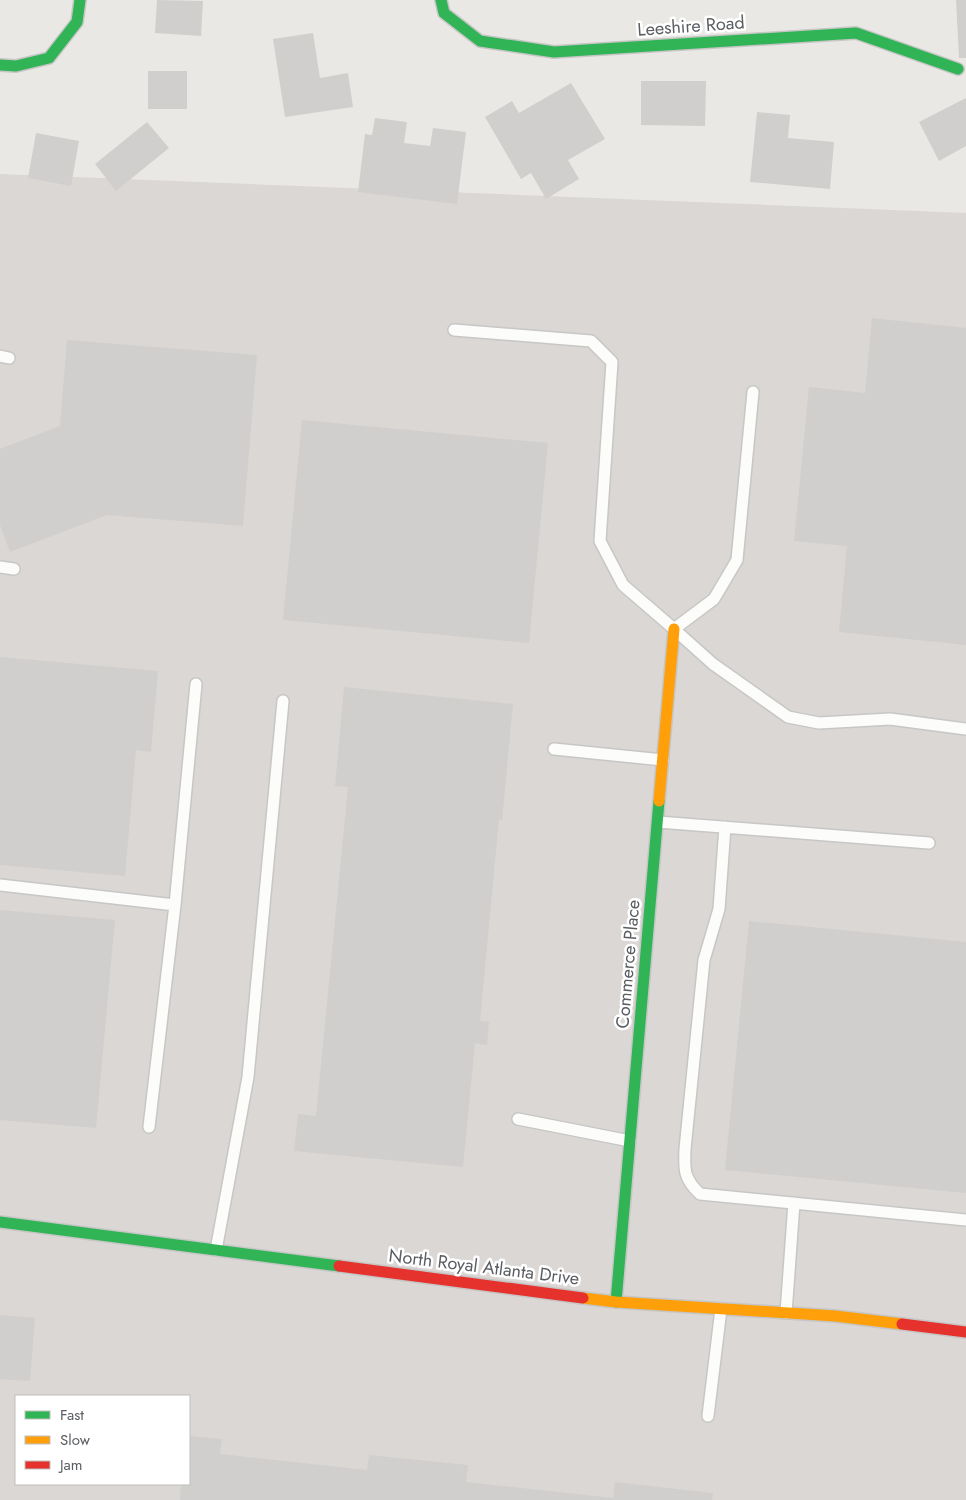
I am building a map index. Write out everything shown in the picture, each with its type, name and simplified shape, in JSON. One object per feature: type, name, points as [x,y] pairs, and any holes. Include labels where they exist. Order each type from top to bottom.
[{"type":"street","points":[[0,65],[16,66],[49,58],[77,22],[80,0]]},
{"type":"street","name":"Leeshire Road","points":[[441,0],[444,13],[480,42],[554,52],[856,33],[958,69]]},
{"type":"street","name":"Commerce Place","points":[[616,1302],[674,628]]},
{"type":"street","name":"North Royal Atlanta Drive","points":[[0,1222],[616,1302],[835,1316],[966,1332]]},
{"type":"lane","points":[[454,330],[591,341],[612,362],[600,541],[623,585],[713,664],[788,717],[819,723],[890,719],[966,728]]},
{"type":"lane","points":[[674,628],[714,599],[737,560],[753,392]]},
{"type":"lane","points":[[0,567],[14,569]]},
{"type":"lane","points":[[149,1127],[175,905],[196,684]]},
{"type":"lane","points":[[216,1250],[248,1077],[283,701]]},
{"type":"lane","points":[[554,749],[663,760]]},
{"type":"lane","points":[[658,822],[929,843]]},
{"type":"lane","points":[[725,827],[719,909],[704,960],[684,1167],[689,1185],[700,1194],[966,1220]]},
{"type":"lane","points":[[0,885],[175,905]]},
{"type":"lane","points":[[518,1119],[630,1141]]},
{"type":"lane","points":[[786,1313],[794,1204]]},
{"type":"lane","points":[[708,1416],[721,1309]]},
{"type":"shaded area","points":[[0,174],[966,213],[966,1500],[0,1500]]},
{"type":"building","points":[[157,0],[203,1],[201,36],[155,33]]},
{"type":"building","points":[[956,0],[966,0],[966,58],[959,58]]},
{"type":"building","points":[[313,33],[320,78],[348,73],[353,107],[285,117],[273,39]]},
{"type":"building","points":[[148,71],[187,71],[187,109],[148,109]]},
{"type":"building","points":[[641,81],[706,81],[705,126],[641,125]]},
{"type":"building","points":[[571,83],[605,139],[568,160],[579,179],[546,199],[531,173],[521,179],[485,117],[512,101],[519,113]]},
{"type":"building","points":[[966,98],[966,146],[939,161],[919,122]]},
{"type":"building","points":[[757,112],[790,115],[788,138],[834,142],[830,189],[750,182]]},
{"type":"building","points":[[375,118],[407,122],[404,143],[430,146],[433,128],[466,132],[457,204],[358,192],[365,134],[372,135]]},
{"type":"building","points":[[147,122],[169,148],[116,191],[95,164]]},
{"type":"building","points":[[36,133],[79,141],[71,186],[28,178]]},
{"type":"building","points":[[872,318],[966,328],[966,645],[839,632],[847,546],[794,541],[809,387],[865,393]]},
{"type":"building","points":[[67,340],[257,355],[243,526],[107,515],[10,552],[0,525],[0,449],[60,426]]},
{"type":"building","points":[[302,420],[548,443],[529,643],[283,620]]},
{"type":"building","points":[[0,657],[158,671],[151,752],[136,750],[125,876],[0,865]]},
{"type":"building","points":[[344,687],[513,704],[502,820],[499,819],[480,1021],[489,1022],[487,1045],[475,1043],[463,1167],[294,1151],[298,1114],[316,1116],[348,787],[335,786]]},
{"type":"building","points":[[0,910],[115,920],[96,1128],[0,1120]]},
{"type":"building","points":[[749,921],[966,942],[966,1193],[725,1170]]},
{"type":"building","points":[[0,1315],[35,1318],[30,1381],[0,1379]]},
{"type":"building","points":[[190,1436],[222,1439],[220,1454],[367,1470],[369,1455],[468,1465],[466,1482],[613,1498],[615,1482],[713,1493],[712,1500],[180,1500],[181,1485],[190,1485]]},
{"type":"traffic: fast","points":[[0,65],[16,66],[49,58],[77,22],[80,0]]},
{"type":"traffic: fast","points":[[441,0],[444,13],[480,41],[554,52],[856,33],[958,69]]},
{"type":"traffic: fast","points":[[616,1302],[659,801]]},
{"type":"traffic: fast","points":[[0,1222],[339,1266]]},
{"type":"traffic: slow","points":[[659,801],[674,629]]},
{"type":"traffic: slow","points":[[583,1298],[616,1302],[835,1316],[902,1324]]},
{"type":"traffic: jam","points":[[339,1266],[583,1298]]},
{"type":"traffic: jam","points":[[902,1324],[966,1332]]}]
